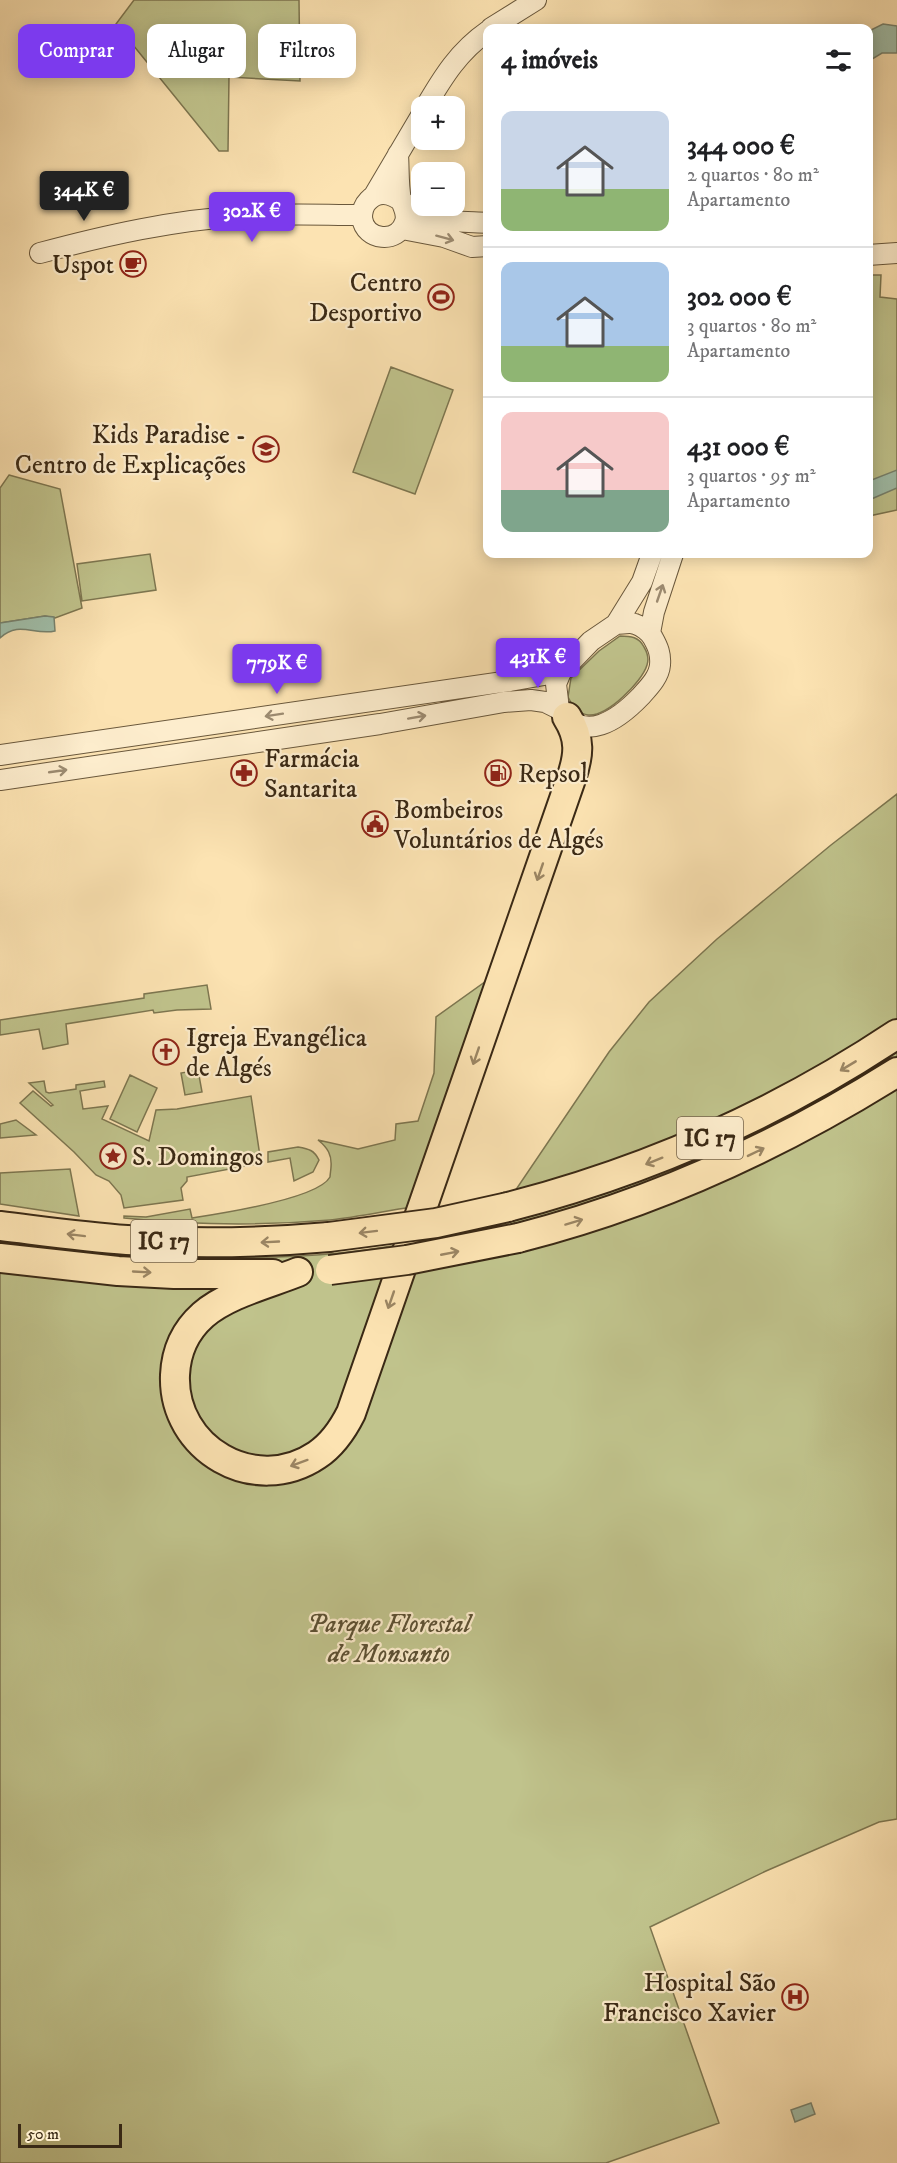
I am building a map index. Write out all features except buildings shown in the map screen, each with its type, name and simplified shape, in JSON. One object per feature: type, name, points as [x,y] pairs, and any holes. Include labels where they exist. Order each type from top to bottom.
[{"type":"highway","points":[[298,1272],[214,1306],[194,1324],[179,1349],[175,1364],[176,1396],[186,1424],[193,1436],[213,1454],[236,1465],[264,1470],[279,1469],[304,1462],[327,1447],[341,1431],[351,1413],[577,760],[579,747],[577,738],[563,713]]},
{"type":"highway","name":"IC 17","points":[[0,1226],[103,1238],[250,1243],[329,1238],[436,1223],[508,1207],[621,1174],[714,1136],[816,1084],[897,1034]]},
{"type":"highway","name":"IC 17","points":[[0,1258],[147,1273],[242,1275],[330,1270],[407,1260],[518,1238],[609,1211],[708,1174],[797,1131],[897,1072]]},
{"type":"street","points":[[498,24],[536,0]]},
{"type":"street","points":[[432,96],[459,56],[483,35]]},
{"type":"street","points":[[398,154],[401,202],[406,215],[402,229],[392,236],[383,238],[370,233],[364,221],[365,204],[373,197],[398,154],[411,132]]},
{"type":"street","points":[[373,197],[385,193],[432,219],[483,223]]},
{"type":"street","points":[[40,253],[137,230],[243,216],[364,221]]},
{"type":"street","points":[[402,229],[444,237],[472,247],[483,246]]},
{"type":"street","points":[[873,255],[897,253]]},
{"type":"street","points":[[563,713],[556,684],[561,672],[591,641],[616,624],[642,582],[651,558]]},
{"type":"street","points":[[650,633],[654,612],[672,558]]},
{"type":"street","points":[[0,780],[380,724],[504,702],[531,700],[545,702],[563,713],[573,723],[588,728],[608,724],[631,707],[653,682],[660,666],[660,649],[650,633],[635,624],[616,624]]},
{"type":"street","points":[[0,755],[561,672]]},
{"type":"street","points":[[376,699],[380,724]]},
{"type":"street","points":[[331,706],[334,730]]},
{"type":"green space","points":[[134,0],[299,0],[299,24],[258,24],[258,78],[300,78],[300,81],[246,78],[246,24],[147,24],[147,62],[135,47],[135,24],[116,24]]},
{"type":"green space","points":[[160,78],[229,78],[228,151],[219,151]]},
{"type":"green space","points":[[873,275],[881,275],[880,297],[897,299],[897,510],[873,515]]},
{"type":"green space","points":[[391,367],[453,390],[415,494],[353,472]]},
{"type":"green space","points":[[9,475],[60,489],[82,608],[55,618],[45,616],[0,623],[0,488]]},
{"type":"green space","points":[[150,554],[156,590],[82,601],[77,564]]},
{"type":"green space","points":[[620,636],[634,638],[642,644],[648,658],[644,672],[631,689],[614,705],[596,714],[581,713],[568,697],[571,678],[599,651]]},
{"type":"green space","name":"Parque Florestal de Monsanto","points":[[897,794],[897,1819],[879,1822],[766,1871],[650,1927],[719,2123],[606,2163],[0,2163],[0,1240],[150,1255],[262,1257],[348,1252],[490,1228],[609,1052],[649,1002],[717,939]]},
{"type":"green space","points":[[496,974],[412,1207],[340,1219],[253,1224],[124,1218],[124,1216],[146,1217],[190,1209],[192,1218],[288,1199],[322,1185],[330,1177],[330,1155],[318,1140],[358,1149],[395,1140],[396,1124],[418,1121],[434,1073],[436,1017]]},
{"type":"green space","points":[[207,985],[211,1009],[154,1013],[153,1010],[66,1024],[68,1044],[43,1049],[39,1029],[0,1035],[0,1020],[144,998],[144,994]]},
{"type":"green space","points":[[198,1070],[202,1092],[185,1095],[181,1073]]},
{"type":"green space","points":[[130,1075],[157,1088],[137,1132],[110,1119]]},
{"type":"green space","points":[[44,1081],[46,1092],[49,1093],[76,1089],[76,1085],[104,1081],[105,1087],[80,1091],[83,1109],[108,1106],[102,1119],[149,1141],[156,1110],[177,1109],[251,1096],[261,1163],[187,1177],[187,1181],[181,1188],[183,1200],[124,1208],[121,1195],[109,1181],[96,1175],[20,1103],[33,1091],[51,1106],[53,1105],[29,1083]]},
{"type":"green space","points":[[16,1120],[36,1135],[0,1138],[0,1124]]},
{"type":"green space","points":[[298,1147],[311,1150],[319,1160],[313,1172],[294,1181],[290,1158],[268,1162],[268,1152]]},
{"type":"green space","points":[[70,1169],[79,1216],[0,1204],[0,1173]]},
{"type":"shaded area","points":[[883,24],[897,26],[897,53],[882,53],[873,59],[873,29]]},
{"type":"shaded area","points":[[897,470],[897,488],[873,498],[873,479]]},
{"type":"shaded area","points":[[45,616],[54,617],[55,631],[20,629],[0,638],[0,623]]},
{"type":"shaded area","points":[[811,2103],[815,2114],[795,2122],[791,2110]]},
{"type":"place","name":"Uspot","points":[[133,264]]},
{"type":"place","name":"Centro Desportivo","points":[[441,297]]},
{"type":"place","name":"Kids Paradise - Centro de Explicações","points":[[266,449]]},
{"type":"place","name":"Farmácia Santarita","points":[[244,773]]},
{"type":"place","name":"Repsol","points":[[498,773]]},
{"type":"place","name":"Bombeiros Voluntários de Algés","points":[[375,824]]},
{"type":"place","name":"Igreja Evangélica de Algés","points":[[166,1052]]},
{"type":"place","name":"S. Domingos","points":[[113,1156]]},
{"type":"place","name":"Hospital São Francisco Xavier","points":[[795,1997]]}]
